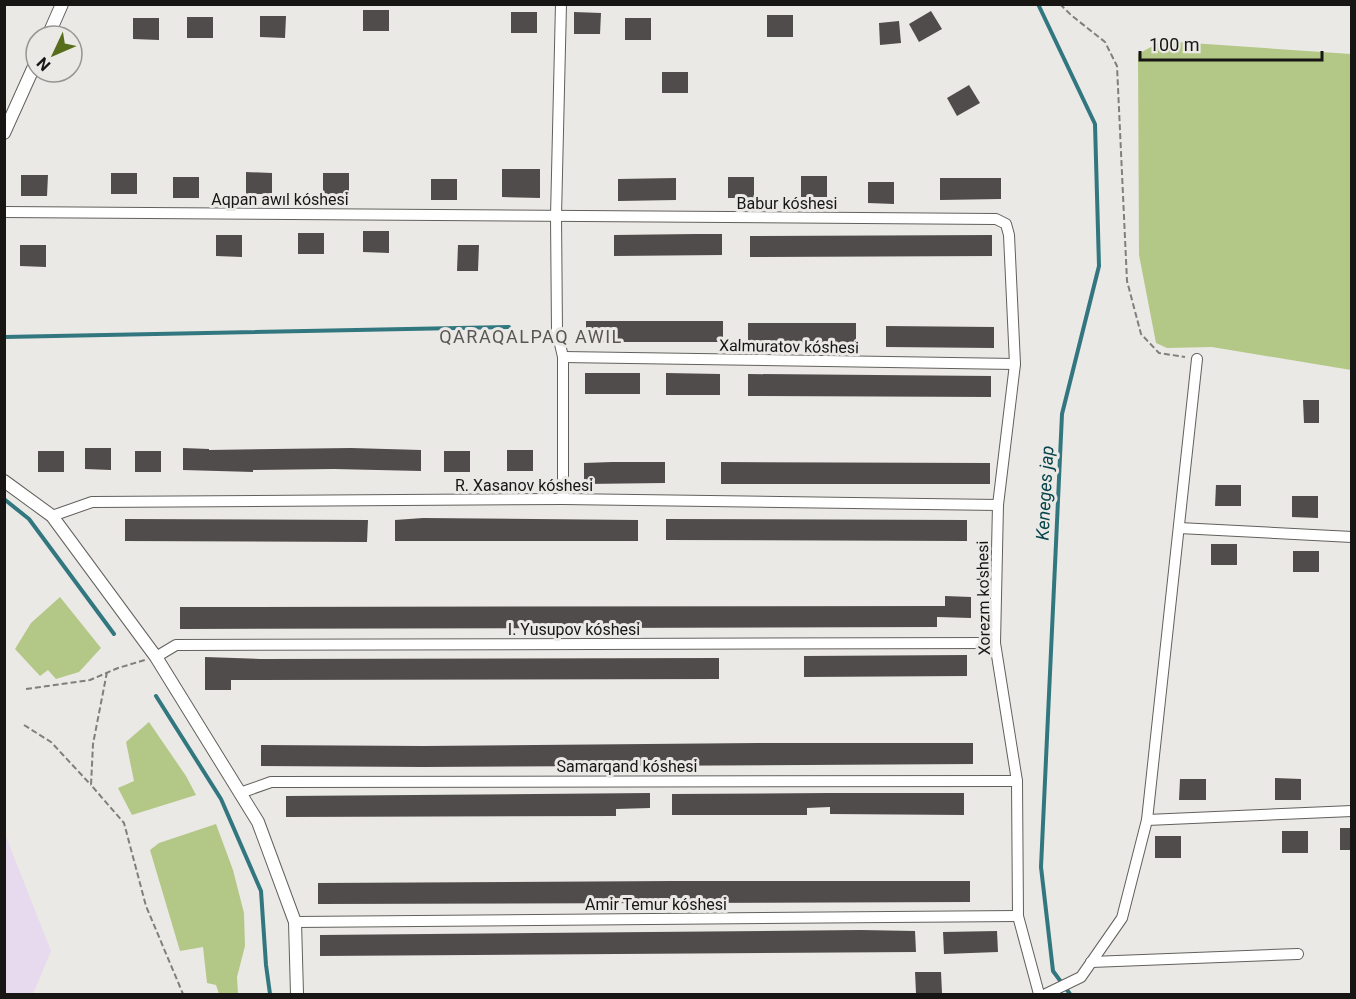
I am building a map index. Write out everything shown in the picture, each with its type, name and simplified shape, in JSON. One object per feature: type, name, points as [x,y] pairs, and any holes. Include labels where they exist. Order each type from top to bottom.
[{"type":"street","points":[[53,24],[62,4]]},
{"type":"street","points":[[561,4],[556,216],[557,331],[563,357],[563,499]]},
{"type":"street","points":[[4,133],[26,84]]},
{"type":"street","name":"Aqpan awıl kóshesi","points":[[4,212],[556,216]]},
{"type":"street","name":"Babur kóshesi","points":[[556,216],[996,219],[1006,224],[1009,235]]},
{"type":"street","name":"Xorezm ko'shesi","points":[[1009,235],[1015,364],[998,505],[995,643],[1017,781],[1018,916],[1039,994]]},
{"type":"street","name":"Xalmuratov kóshesi","points":[[563,357],[1015,364]]},
{"type":"street","points":[[1046,994],[1081,977],[1122,918],[1148,820],[1197,359]]},
{"type":"street","points":[[4,481],[52,516],[156,657],[258,822],[295,922],[297,994]]},
{"type":"street","name":"R. Xasanov kóshesi","points":[[52,516],[92,502],[563,499],[998,505]]},
{"type":"street","points":[[1179,528],[1352,537]]},
{"type":"street","name":"I. Yusupov kóshesi","points":[[156,657],[176,645],[995,643]]},
{"type":"street","name":"Samarqand kóshesi","points":[[240,793],[271,782],[1017,781]]},
{"type":"street","points":[[1148,820],[1352,811]]},
{"type":"street","name":"Amir Temur kóshesi","points":[[295,922],[1018,916]]},
{"type":"street","points":[[1091,962],[1298,954]]},
{"type":"path","points":[[1060,4],[1105,42],[1117,66],[1127,281],[1141,334],[1159,353],[1197,359]]},
{"type":"path","points":[[26,689],[90,680],[107,672],[156,657]]},
{"type":"path","points":[[91,785],[93,744],[107,672]]},
{"type":"path","points":[[24,725],[51,742],[124,823],[146,906],[183,994]]},
{"type":"shaded area","points":[[5,834],[51,951],[33,994],[5,994]]},
{"type":"green space","points":[[1162,41],[1351,54],[1351,370],[1212,347],[1167,348],[1156,343],[1139,255],[1138,54]]},
{"type":"green space","points":[[60,597],[101,648],[79,672],[56,679],[48,670],[40,676],[15,649],[31,623]]},
{"type":"green space","points":[[149,722],[186,776],[196,795],[132,815],[118,788],[134,781],[126,742]]},
{"type":"green space","points":[[216,824],[233,870],[244,913],[245,946],[237,977],[238,994],[219,994],[216,985],[207,983],[203,947],[180,951],[150,850],[159,843]]},
{"type":"building","points":[[363,10],[389,10],[389,31],[363,31]]},
{"type":"building","points":[[931,11],[942,29],[919,42],[909,24]]},
{"type":"building","points":[[511,12],[537,12],[537,33],[511,33]]},
{"type":"building","points":[[574,12],[601,13],[600,34],[574,34]]},
{"type":"building","points":[[767,15],[793,15],[793,37],[767,37]]},
{"type":"building","points":[[260,16],[286,16],[285,38],[260,37]]},
{"type":"building","points":[[187,17],[213,17],[213,38],[187,38]]},
{"type":"building","points":[[133,18],[159,18],[159,40],[133,39]]},
{"type":"building","points":[[625,18],[651,18],[651,40],[625,40]]},
{"type":"building","points":[[899,21],[901,43],[880,45],[879,23]]},
{"type":"building","points":[[662,72],[688,72],[688,93],[662,93]]},
{"type":"building","points":[[969,85],[980,103],[957,116],[947,98]]},
{"type":"building","points":[[502,169],[540,169],[540,198],[502,197]]},
{"type":"building","points":[[246,172],[272,173],[272,194],[246,194]]},
{"type":"building","points":[[111,173],[137,173],[137,194],[111,194]]},
{"type":"building","points":[[323,173],[349,173],[349,195],[323,194]]},
{"type":"building","points":[[21,175],[48,175],[47,196],[21,196]]},
{"type":"building","points":[[801,176],[827,176],[827,197],[801,197]]},
{"type":"building","points":[[173,177],[199,177],[199,198],[173,198]]},
{"type":"building","points":[[728,177],[754,177],[754,198],[728,198]]},
{"type":"building","points":[[676,178],[676,200],[618,201],[618,179]]},
{"type":"building","points":[[940,178],[1001,178],[1001,199],[940,200]]},
{"type":"building","points":[[431,179],[457,179],[457,200],[431,200]]},
{"type":"building","points":[[868,182],[894,182],[894,204],[868,203]]},
{"type":"building","points":[[363,231],[389,231],[389,253],[363,252]]},
{"type":"building","points":[[298,233],[324,233],[324,254],[298,254]]},
{"type":"building","points":[[722,234],[722,255],[614,256],[614,235]]},
{"type":"building","points":[[216,235],[242,235],[242,257],[216,256]]},
{"type":"building","points":[[992,235],[992,256],[750,257],[750,236]]},
{"type":"building","points":[[20,245],[46,245],[46,267],[20,266]]},
{"type":"building","points":[[458,245],[479,245],[478,271],[457,271]]},
{"type":"building","points":[[586,321],[723,321],[723,342],[586,342]]},
{"type":"building","points":[[748,323],[856,323],[856,345],[748,344]]},
{"type":"building","points":[[886,326],[994,327],[994,348],[886,347]]},
{"type":"building","points":[[585,373],[640,373],[640,394],[585,394]]},
{"type":"building","points":[[666,373],[720,374],[720,395],[666,395]]},
{"type":"building","points":[[748,374],[991,376],[991,397],[748,396]]},
{"type":"building","points":[[1303,400],[1319,400],[1319,423],[1304,423]]},
{"type":"building","points":[[85,448],[111,448],[111,470],[85,469]]},
{"type":"building","points":[[183,448],[421,450],[421,471],[183,470]]},
{"type":"building","points":[[507,450],[533,450],[533,471],[507,471]]},
{"type":"building","points":[[38,451],[64,451],[64,472],[38,472]]},
{"type":"building","points":[[135,451],[161,451],[161,472],[135,472]]},
{"type":"building","points":[[444,451],[470,451],[470,472],[444,472]]},
{"type":"building","points":[[665,462],[665,483],[584,484],[584,463]]},
{"type":"building","points":[[721,462],[990,463],[990,484],[721,484]]},
{"type":"building","points":[[1216,485],[1241,485],[1241,506],[1215,506]]},
{"type":"building","points":[[1292,496],[1318,496],[1318,518],[1292,517]]},
{"type":"building","points":[[423,518],[638,520],[638,541],[395,541],[395,520]]},
{"type":"building","points":[[125,519],[368,520],[367,542],[125,541]]},
{"type":"building","points":[[666,519],[967,520],[967,541],[666,540]]},
{"type":"building","points":[[1211,544],[1237,544],[1237,565],[1211,565]]},
{"type":"building","points":[[1293,551],[1319,551],[1319,572],[1293,572]]},
{"type":"building","points":[[945,596],[971,597],[971,618],[937,617],[937,627],[180,629],[180,607],[945,606]]},
{"type":"building","points":[[967,655],[967,676],[804,677],[804,656]]},
{"type":"building","points":[[205,657],[261,659],[719,658],[719,679],[231,680],[231,690],[205,690]]},
{"type":"building","points":[[973,743],[973,764],[261,766],[261,745]]},
{"type":"building","points":[[1275,778],[1301,779],[1301,800],[1275,800]]},
{"type":"building","points":[[1180,779],[1206,779],[1206,800],[1179,800]]},
{"type":"building","points":[[650,793],[650,808],[616,809],[616,816],[286,817],[286,796]]},
{"type":"building","points":[[964,793],[964,815],[830,814],[830,807],[807,808],[807,815],[672,815],[672,794]]},
{"type":"building","points":[[1340,828],[1352,828],[1352,850],[1340,850]]},
{"type":"building","points":[[1282,831],[1308,831],[1308,853],[1282,853]]},
{"type":"building","points":[[1155,836],[1181,836],[1181,858],[1155,858]]},
{"type":"building","points":[[970,881],[970,902],[318,904],[318,883]]},
{"type":"building","points":[[915,931],[916,952],[320,956],[320,935]]},
{"type":"building","points":[[997,931],[998,952],[944,954],[943,932]]},
{"type":"building","points":[[915,972],[941,972],[942,993],[916,993]]},
{"type":"waterway","name":"Keneges jap","points":[[1038,4],[1095,124],[1099,266],[1062,414],[1041,867],[1053,971],[1070,994]]},
{"type":"waterway","points":[[4,337],[509,327]]},
{"type":"waterway","points":[[4,499],[29,519],[114,634]]},
{"type":"waterway","points":[[156,696],[221,799],[261,891],[270,994]]},
{"type":"district","name":"QARAQALPAQ AWIL","points":[[531,337]]}]
